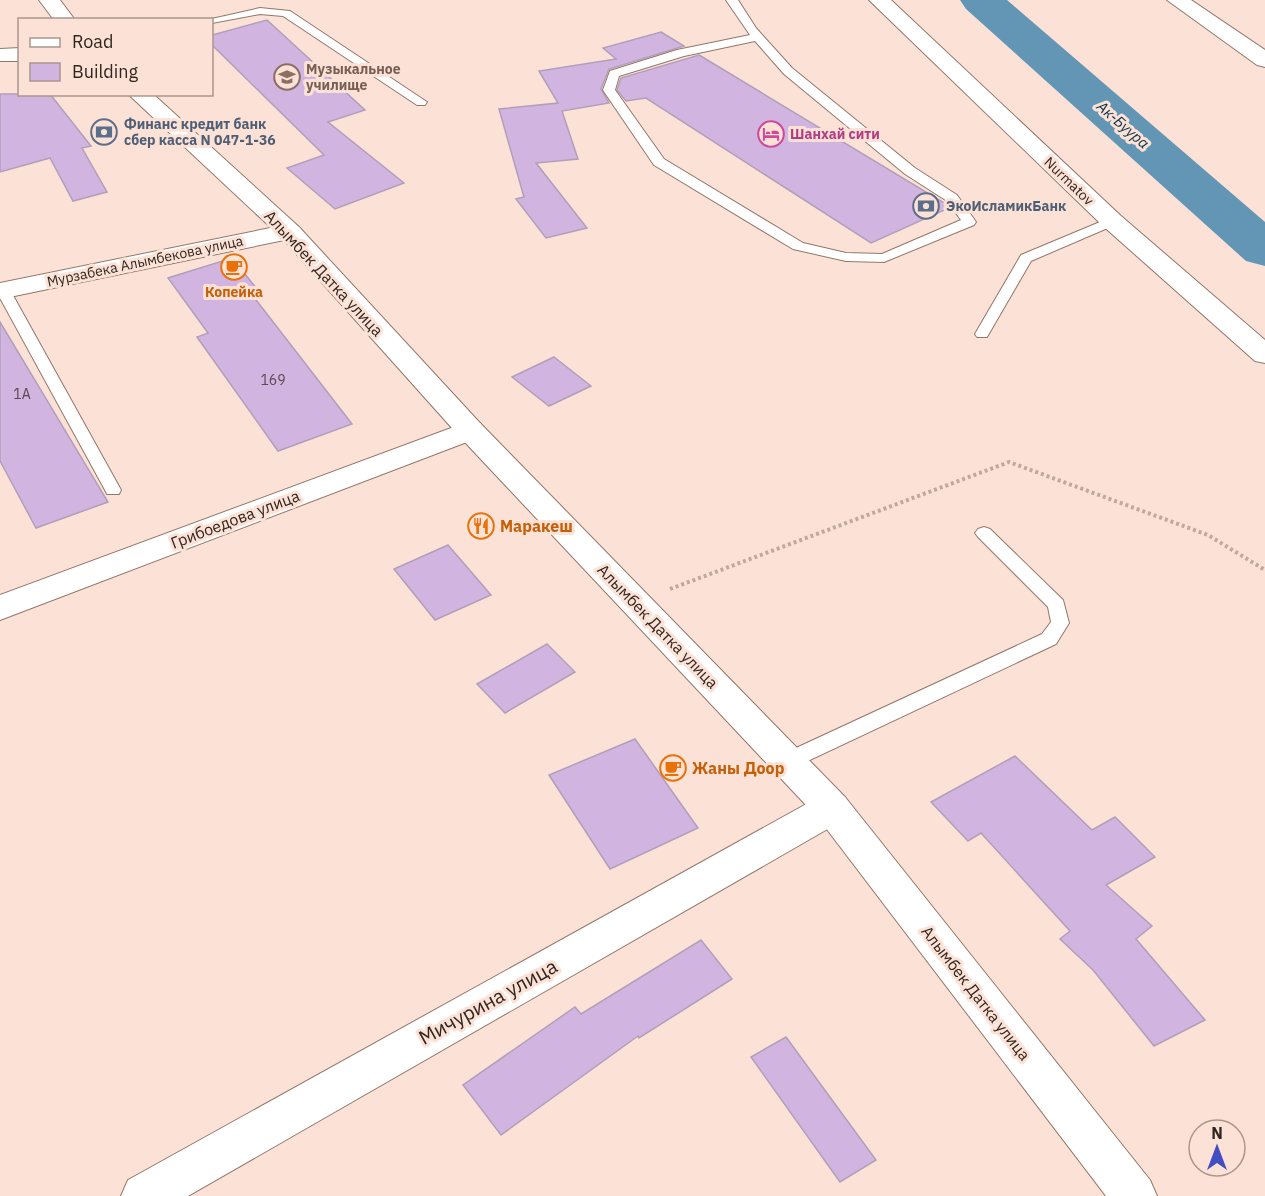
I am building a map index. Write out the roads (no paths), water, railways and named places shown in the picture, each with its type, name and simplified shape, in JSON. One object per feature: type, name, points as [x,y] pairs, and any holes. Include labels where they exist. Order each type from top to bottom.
[{"type":"street","points":[[49,0],[63,18]]},
{"type":"street","name":"Nurmatov","points":[[879,0],[1112,221],[1265,355]]},
{"type":"street","points":[[1176,0],[1265,60]]},
{"type":"street","points":[[0,55],[18,54]]},
{"type":"street","name":"Алымбек Датка улица","points":[[141,96],[290,232],[470,430],[832,808],[1134,1196]]},
{"type":"street","name":"Мурзабека Алымбекова улица","points":[[4,286],[290,232]]},
{"type":"street","name":"Грибоедова улица","points":[[0,608],[470,430]]},
{"type":"street","name":"Мичурина улица","points":[[144,1196],[832,808]]},
{"type":"lane","points":[[732,0],[758,37],[788,71],[910,171],[952,198],[969,222],[884,258],[846,257],[825,253],[798,246],[660,162],[609,90],[614,74],[681,53],[758,37]]},
{"type":"lane","points":[[213,20],[260,11],[286,13],[421,102]]},
{"type":"lane","points":[[982,334],[1026,258],[1112,221]]},
{"type":"lane","points":[[4,286],[113,490]]},
{"type":"lane","points":[[788,761],[1049,639],[1060,623],[1057,605],[984,533]]},
{"type":"waterway","name":"Ак-Буура","points":[[981,0],[1265,250]]},
{"type":"place","name":"Музыкальное училище","points":[[287,77]]},
{"type":"place","name":"Финанс кредит банк сбер касса N 047-1-36","points":[[104,132]]},
{"type":"place","name":"Шанхай сити","points":[[771,134]]},
{"type":"place","name":"ЭкоИсламикБанк","points":[[926,206]]},
{"type":"place","name":"Копейка","points":[[234,267]]},
{"type":"place","name":"Маракеш","points":[[481,526]]},
{"type":"place","name":"Жаны Доор","points":[[673,768]]}]
